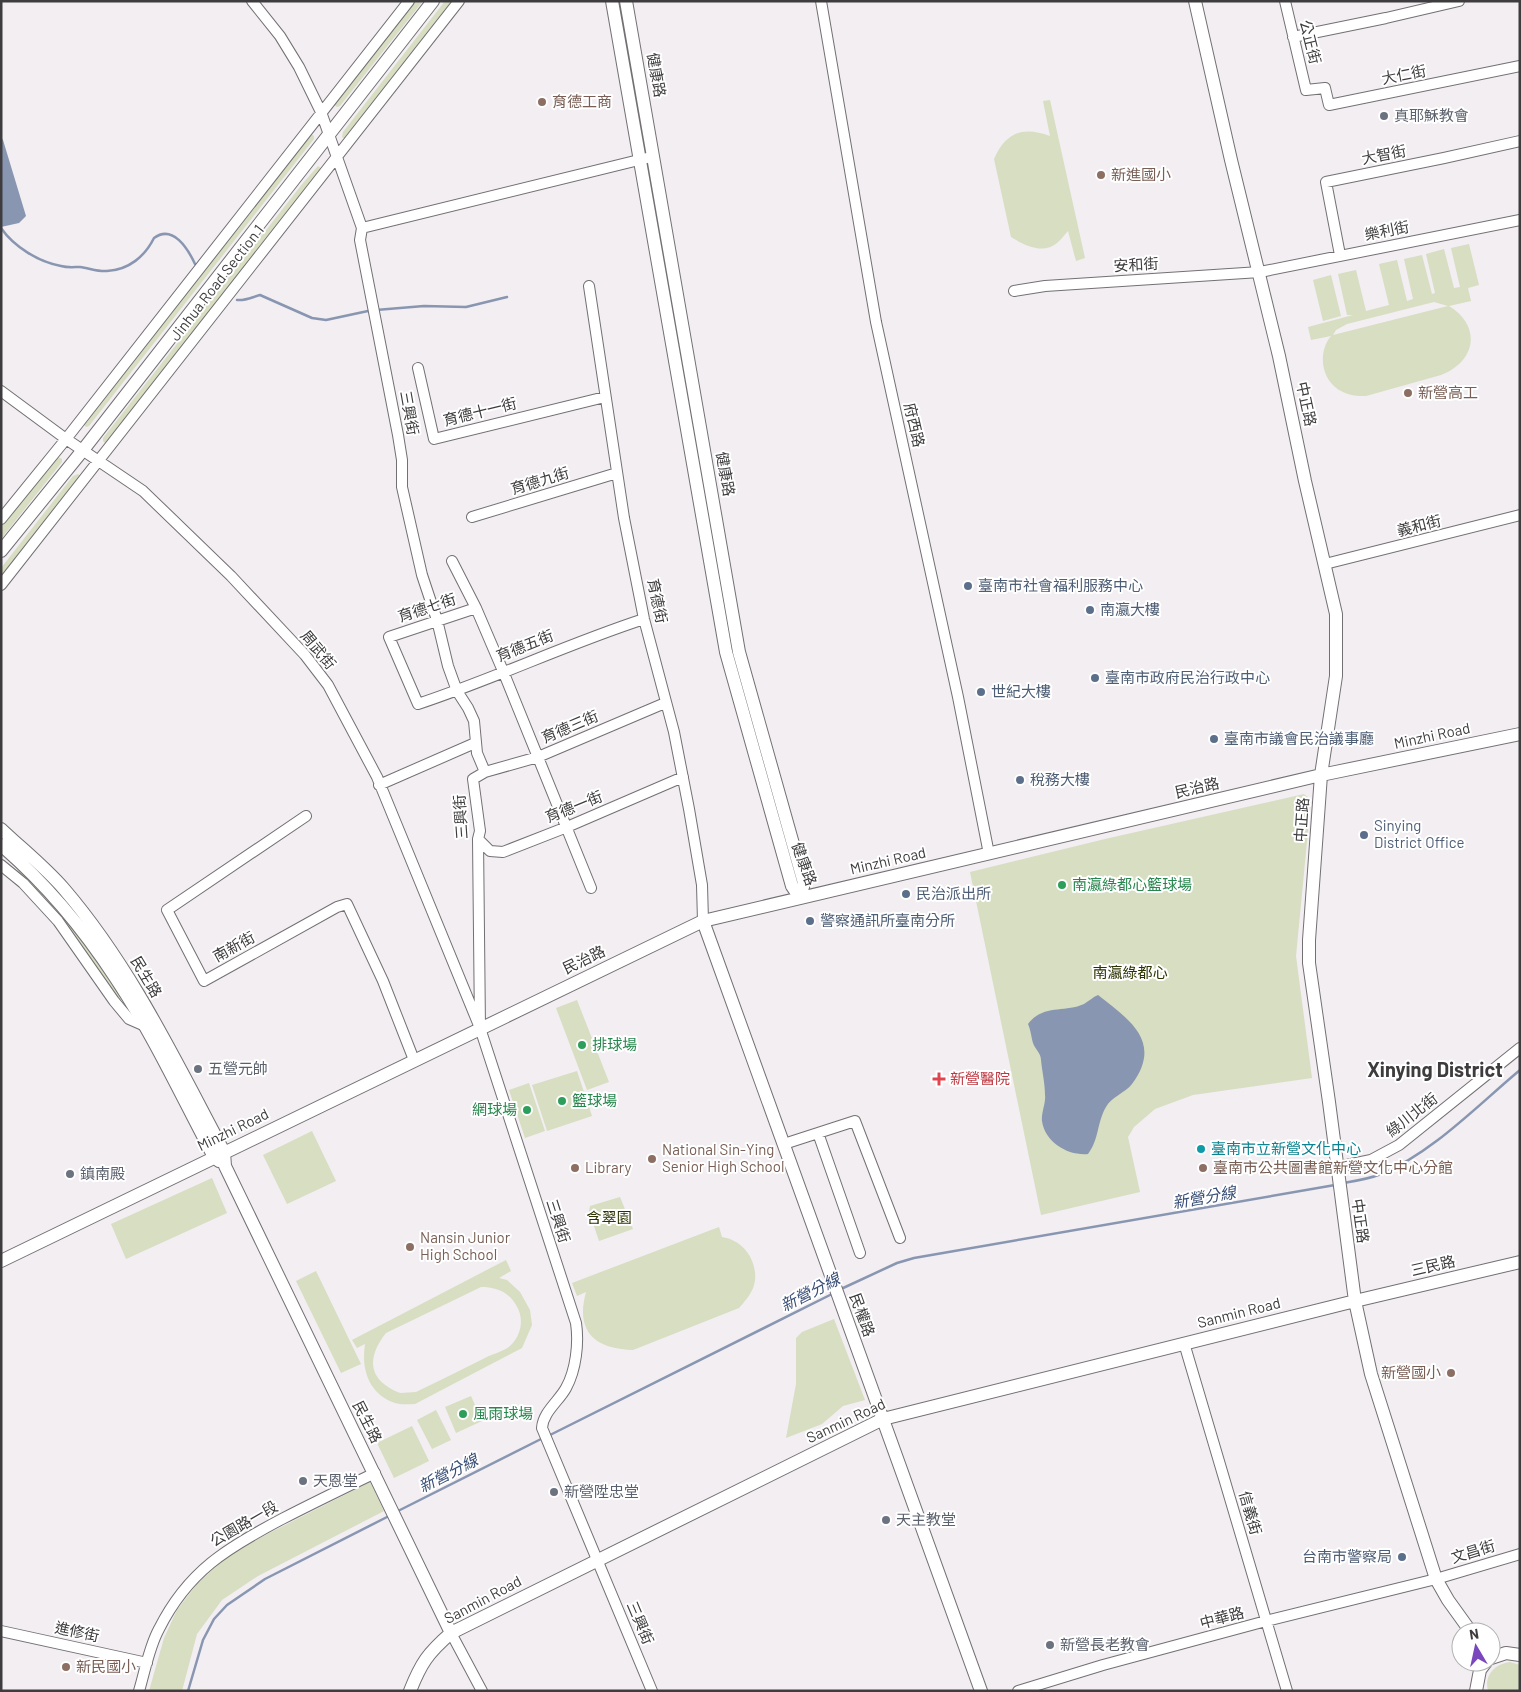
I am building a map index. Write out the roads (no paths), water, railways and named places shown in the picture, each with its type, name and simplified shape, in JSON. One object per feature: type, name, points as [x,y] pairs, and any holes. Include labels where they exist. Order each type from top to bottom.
[{"type":"street","name":"三興街","points":[[252,1],[280,36],[299,68],[321,112],[362,228],[360,240],[398,435],[405,502],[422,575],[437,620],[448,666],[457,691],[474,721],[477,753],[485,772],[473,779],[480,831],[478,839],[480,1028],[576,1323],[577,1341],[570,1380],[566,1389],[544,1419],[542,1428],[652,1691]]},
{"type":"street","name":"Jinhua Road Section 1","points":[[1,519],[66,440],[409,1]]},
{"type":"street","name":"Jinhua Road Section 1","points":[[1,551],[83,450],[433,1]]},
{"type":"street","name":"Jinhua Road Section 1","points":[[1,585],[459,1]]},
{"type":"street","name":"健康路","points":[[612,1],[726,652],[792,886],[800,898]]},
{"type":"street","name":"健康路","points":[[626,1],[739,652],[804,883],[800,898]]},
{"type":"street","name":"府西路","points":[[821,1],[876,322],[958,697],[989,854]]},
{"type":"street","name":"中正路","points":[[1195,1],[1231,160],[1260,272],[1336,614],[1336,676],[1321,775],[1308,963],[1355,1301],[1374,1382],[1436,1579],[1464,1622]]},
{"type":"street","name":"公正街","points":[[1285,1],[1306,90]]},
{"type":"street","points":[[1293,36],[1386,18],[1459,1]]},
{"type":"street","name":"大仁街","points":[[1306,90],[1325,88],[1330,105],[1520,66]]},
{"type":"street","name":"大智街","points":[[1340,255],[1326,182],[1444,158],[1520,140]]},
{"type":"street","points":[[362,228],[653,156]]},
{"type":"street","name":"樂利街","points":[[1260,272],[1520,220]]},
{"type":"street","name":"安和街","points":[[1014,291],[1045,286],[1260,272]]},
{"type":"street","name":"育德街","points":[[589,286],[616,473],[644,619],[674,732],[683,777],[702,885],[703,921]]},
{"type":"street","name":"育德十一街","points":[[418,368],[434,439],[605,397]]},
{"type":"street","name":"周武街","points":[[1,391],[66,440],[143,492],[231,576],[305,655],[328,685],[371,765],[480,1028]]},
{"type":"street","name":"育德九街","points":[[472,517],[616,473]]},
{"type":"street","name":"義和街","points":[[1325,564],[1520,515]]},
{"type":"street","points":[[452,561],[476,608],[503,671],[591,888]]},
{"type":"street","name":"育德七街","points":[[418,704],[389,637],[476,608]]},
{"type":"street","points":[[719,612],[732,610]]},
{"type":"street","name":"育德五街","points":[[418,704],[457,691],[598,634],[644,619]]},
{"type":"street","name":"育德三街","points":[[485,772],[538,756],[665,703]]},
{"type":"street","name":"Minzhi Road","points":[[1321,775],[1520,734]]},
{"type":"street","points":[[379,785],[476,744]]},
{"type":"street","name":"民治路","points":[[989,854],[1321,775]]},
{"type":"street","name":"育德一街","points":[[478,839],[490,851],[503,852],[567,827],[683,777]]},
{"type":"street","name":"南新街","points":[[306,816],[167,910],[204,981],[337,907],[347,904],[383,981],[414,1060]]},
{"type":"street","name":"民生路","points":[[1,829],[64,889],[93,925],[157,1027],[219,1155]]},
{"type":"street","name":"民生路","points":[[1,845],[32,873],[85,934],[116,978],[219,1155],[482,1691]]},
{"type":"street","name":"Minzhi Road","points":[[703,921],[989,854]]},
{"type":"street","points":[[1,865],[23,883],[58,921],[114,1001],[129,1019],[145,1026]]},
{"type":"street","name":"民治路","points":[[480,1028],[703,921]]},
{"type":"street","name":"民權路","points":[[703,921],[981,1691]]},
{"type":"street","name":"Minzhi Road","points":[[1,1261],[480,1028]]},
{"type":"street","name":"綠川北街","points":[[1337,1169],[1370,1160],[1399,1145],[1520,1048]]},
{"type":"street","points":[[784,1144],[855,1121],[900,1238]]},
{"type":"street","points":[[818,1133],[860,1253]]},
{"type":"street","name":"三民路","points":[[1355,1301],[1520,1262]]},
{"type":"street","name":"Sanmin Road","points":[[410,1691],[426,1657],[452,1633],[883,1419],[1355,1301]]},
{"type":"street","name":"信義街","points":[[1184,1343],[1287,1691]]},
{"type":"street","name":"公園路一段","points":[[139,1691],[158,1630],[173,1604],[191,1580],[214,1558],[241,1541],[325,1497],[375,1474]]},
{"type":"street","name":"文昌街","points":[[1436,1579],[1520,1554]]},
{"type":"street","name":"中華路","points":[[1018,1691],[1103,1665],[1266,1621],[1436,1579]]},
{"type":"street","name":"進修街","points":[[1,1632],[147,1663]]},
{"type":"street","points":[[1501,1655],[1506,1653],[1520,1655]]},
{"type":"street","points":[[1476,1691],[1480,1672]]},
{"type":"water","points":[[1,137],[26,216],[19,223],[1,227]]},
{"type":"water","points":[[1098,995],[1131,1023],[1139,1033],[1143,1044],[1144,1056],[1141,1069],[1132,1084],[1111,1100],[1106,1107],[1092,1149],[1088,1154],[1073,1153],[1053,1142],[1044,1129],[1042,1118],[1045,1091],[1041,1058],[1033,1043],[1028,1024],[1034,1018],[1047,1011],[1076,1007]]},
{"type":"waterway","points":[[1,228],[6,235],[28,253],[44,261],[64,267],[80,267],[104,271],[122,268],[141,256],[154,238],[161,234],[167,234],[179,240],[195,264]]},
{"type":"waterway","points":[[237,300],[260,295],[312,318],[326,320],[368,311]]},
{"type":"waterway","points":[[376,310],[424,306],[466,307],[507,297]]},
{"type":"waterway","name":"新營分線","points":[[1343,1183],[1367,1179],[1381,1174],[1418,1154],[1454,1128],[1520,1070]]},
{"type":"waterway","name":"新營分線","points":[[841,1289],[897,1263],[914,1258],[1335,1185]]},
{"type":"waterway","name":"新營分線","points":[[548,1436],[834,1293]]},
{"type":"waterway","name":"新營分線","points":[[396,1512],[543,1438]]},
{"type":"waterway","name":"新營分線","points":[[188,1691],[203,1640],[214,1619],[227,1605],[265,1579],[389,1516]]},
{"type":"place","name":"育德工商","points":[[542,102]]},
{"type":"place","name":"真耶穌教會","points":[[1384,116]]},
{"type":"place","name":"新進國小","points":[[1101,175]]},
{"type":"place","name":"新營高工","points":[[1408,393]]},
{"type":"place","name":"臺南市社會福利服務中心","points":[[968,586]]},
{"type":"place","name":"南瀛大樓","points":[[1090,610]]},
{"type":"place","name":"臺南市政府民治行政中心","points":[[1095,678]]},
{"type":"place","name":"世紀大樓","points":[[981,692]]},
{"type":"place","name":"臺南市議會民治議事廳","points":[[1214,739]]},
{"type":"place","name":"稅務大樓","points":[[1020,780]]},
{"type":"place","name":"Sinying District Office","points":[[1364,835]]},
{"type":"place","name":"南瀛綠都心籃球場","points":[[1062,885]]},
{"type":"place","name":"民治派出所","points":[[906,894]]},
{"type":"place","name":"警察通訊所臺南分所","points":[[810,921]]},
{"type":"place","name":"排球場","points":[[582,1045]]},
{"type":"place","name":"五營元帥","points":[[198,1069]]},
{"type":"place","name":"新營醫院","points":[[939,1079]]},
{"type":"place","name":"籃球場","points":[[562,1101]]},
{"type":"place","name":"網球場","points":[[527,1110]]},
{"type":"place","name":"臺南市立新營文化中心","points":[[1201,1149]]},
{"type":"place","name":"National Sin-Ying Senior High School","points":[[652,1159]]},
{"type":"place","name":"Library","points":[[575,1168]]},
{"type":"place","name":"臺南市公共圖書館新營文化中心分館","points":[[1203,1168]]},
{"type":"place","name":"鎮南殿","points":[[70,1174]]},
{"type":"place","name":"Nansin Junior High School","points":[[410,1247]]},
{"type":"place","name":"新營國小","points":[[1451,1373]]},
{"type":"place","name":"風雨球場","points":[[463,1414]]},
{"type":"place","name":"天恩堂","points":[[303,1481]]},
{"type":"place","name":"新營陞忠堂","points":[[554,1492]]},
{"type":"place","name":"天主教堂","points":[[886,1520]]},
{"type":"place","name":"台南市警察局","points":[[1402,1557]]},
{"type":"place","name":"新營長老教會","points":[[1050,1645]]},
{"type":"place","name":"新民國小","points":[[66,1667]]},
{"type":"district","name":"Xinying District","points":[[1435,1070]]},
{"type":"park label","name":"南瀛綠都心","points":[[1130,973]]},
{"type":"park label","name":"含翠園","points":[[609,1218]]}]
